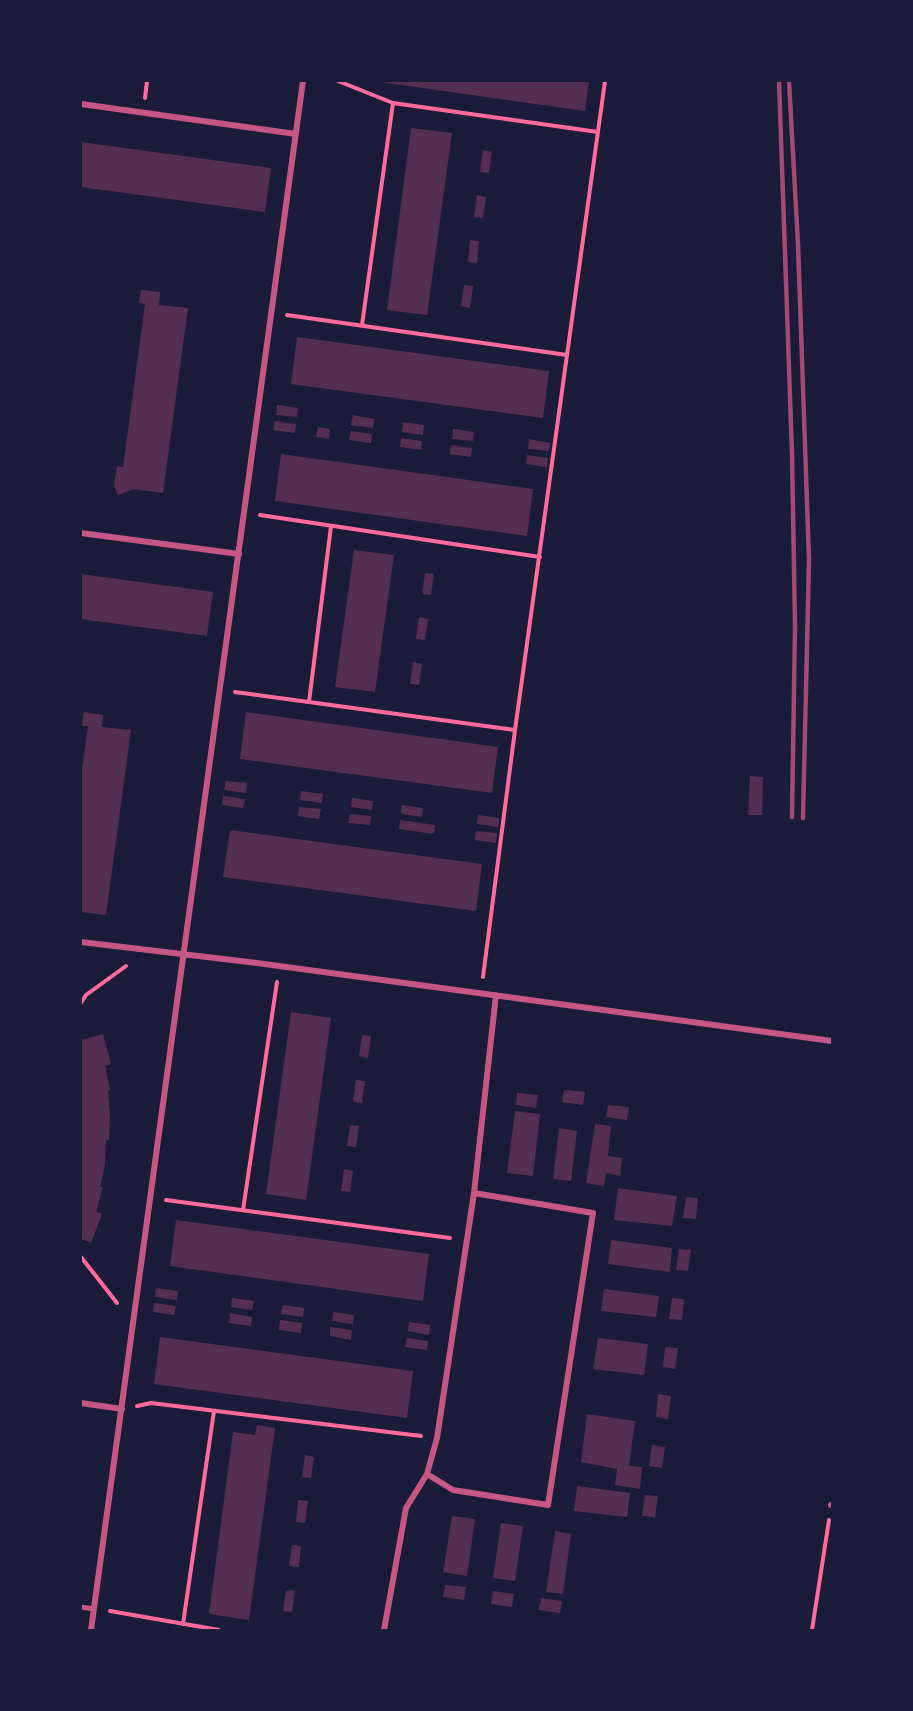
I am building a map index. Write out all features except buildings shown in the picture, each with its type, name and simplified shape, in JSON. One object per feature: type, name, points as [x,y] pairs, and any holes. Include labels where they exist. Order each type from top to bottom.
[{"type":"street","points":[[91,1630],[303,81]]},
{"type":"street","points":[[81,104],[296,134]]},
{"type":"street","points":[[81,533],[238,554]]},
{"type":"street","points":[[81,942],[279,966],[832,1041]]},
{"type":"street","points":[[384,1630],[406,1508],[427,1474],[437,1437],[474,1193],[496,995]]},
{"type":"street","points":[[427,1474],[453,1490],[548,1505],[593,1213],[474,1193]]},
{"type":"street","points":[[81,1403],[122,1409]]},
{"type":"street","points":[[81,1607],[94,1609]]},
{"type":"path","points":[[338,81],[393,103],[598,132]]},
{"type":"path","points":[[481,993],[515,729],[605,81]]},
{"type":"path","points":[[362,325],[393,103]]},
{"type":"path","points":[[272,313],[567,355]]},
{"type":"path","points":[[244,513],[540,557]]},
{"type":"path","points":[[309,702],[331,526]]},
{"type":"path","points":[[220,690],[515,729]]},
{"type":"path","points":[[81,1003],[86,995],[148,950]]},
{"type":"path","points":[[243,1210],[279,966]]},
{"type":"path","points":[[150,1198],[467,1241]]},
{"type":"path","points":[[81,1257],[133,1324]]},
{"type":"path","points":[[122,1409],[151,1403],[437,1437]]},
{"type":"path","points":[[183,1624],[214,1411]]},
{"type":"path","points":[[813,1630],[832,1505]]},
{"type":"path","points":[[94,1609],[219,1630]]},
{"type":"railway","points":[[779,81],[792,454],[795,626],[792,817]]},
{"type":"railway","points":[[789,81],[798,244],[809,560],[803,818]]}]
